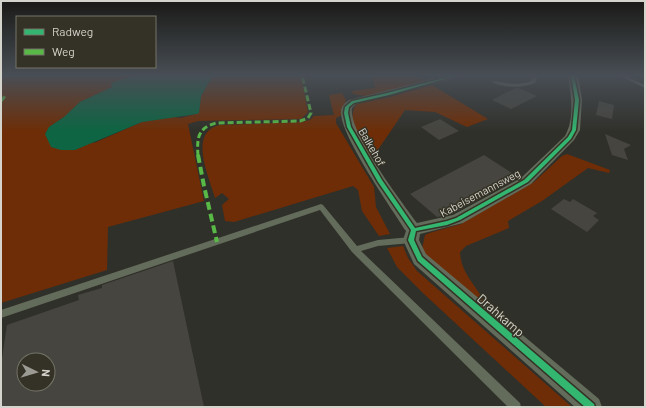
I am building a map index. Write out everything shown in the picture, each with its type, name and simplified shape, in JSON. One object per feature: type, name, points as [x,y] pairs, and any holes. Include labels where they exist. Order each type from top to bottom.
[{"type":"street","name":"Balkehof","points":[[388,94],[353,102],[347,107],[346,113],[349,127],[413,235]]},
{"type":"street","name":"Kabeisemannsweg","points":[[413,235],[424,227],[446,224],[458,219],[533,175],[573,135],[577,100],[576,94]]},
{"type":"street","name":"Drahkamp","points":[[413,235],[420,260],[591,407]]},
{"type":"lane","points":[[1,314],[321,207],[355,250],[516,407]]},
{"type":"lane","points":[[355,250],[413,235]]},
{"type":"shaded area","points":[[1,94],[97,94],[80,102],[64,117],[49,127],[94,143],[142,122],[173,117],[181,118],[199,113],[202,94],[305,94],[308,112],[301,119],[198,121],[188,124],[204,201],[108,227],[107,270],[1,303]]},
{"type":"shaded area","points":[[97,94],[202,94],[199,113],[197,114],[142,122],[75,150],[61,150],[51,147],[45,134],[49,127],[64,117],[80,102]]},
{"type":"shaded area","points":[[343,94],[346,100],[342,115],[336,118],[336,123],[374,187],[376,207],[390,234],[379,236],[362,211],[358,190],[353,186],[234,222],[225,221],[222,205],[229,199],[222,193],[215,198],[203,157],[204,137],[210,130],[219,125],[302,122],[310,120],[314,116],[334,115],[329,95]]},
{"type":"shaded area","points":[[353,94],[374,94],[366,96]]},
{"type":"shaded area","points":[[400,94],[447,94],[488,119],[467,127],[435,112],[405,110],[373,157],[363,147],[359,140],[353,124],[354,109],[357,104]]},
{"type":"shaded area","points":[[567,154],[610,170],[609,173],[588,168],[542,201],[508,221],[509,228],[466,246],[460,252],[464,269],[485,304],[487,312],[430,260],[422,249],[425,235],[461,224],[534,182],[562,156]]},
{"type":"shaded area","points":[[403,246],[408,258],[417,271],[572,407],[546,407],[424,294],[397,267],[387,248]]},
{"type":"building","points":[[503,94],[533,94],[537,96],[511,109],[492,100]]},
{"type":"building","points":[[599,101],[614,105],[612,119],[596,115]]},
{"type":"building","points":[[440,119],[459,131],[439,140],[421,127]]},
{"type":"building","points":[[605,134],[631,145],[624,149],[628,160],[612,155]]},
{"type":"building","points":[[484,155],[518,177],[452,214],[437,217],[410,194]]},
{"type":"building","points":[[564,199],[570,202],[573,199],[597,213],[593,216],[599,220],[587,232],[551,209]]},
{"type":"building","points":[[173,261],[204,407],[1,407],[1,365],[7,325],[79,300],[78,295],[102,288],[102,285]]},
{"type":"marked path","points":[[217,242],[200,170],[198,155],[200,132],[206,127],[216,123],[300,121],[308,118],[311,113],[307,94]]},
{"type":"marked path","points":[[1,101],[6,95]]},
{"type":"cycle path","points":[[388,94],[353,102],[347,107],[346,113],[349,127],[380,181],[414,230]]},
{"type":"cycle path","points":[[414,230],[447,223],[458,219],[526,181],[570,138],[574,130],[577,100],[576,94]]},
{"type":"cycle path","points":[[414,230],[411,240],[420,259],[591,407]]}]
